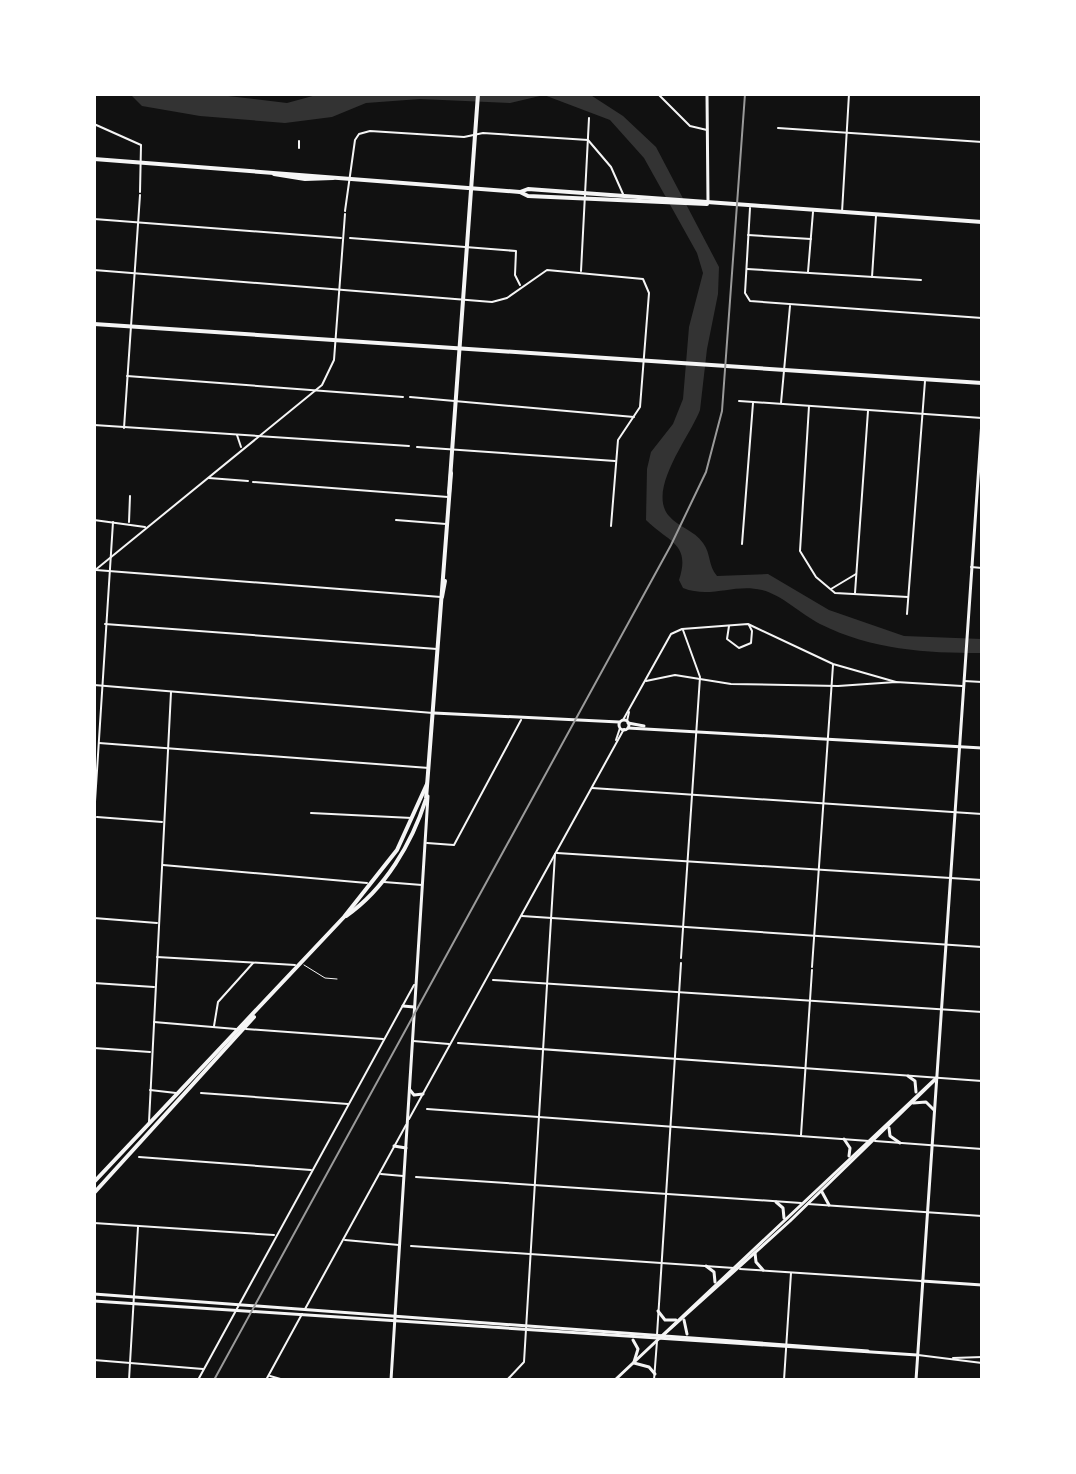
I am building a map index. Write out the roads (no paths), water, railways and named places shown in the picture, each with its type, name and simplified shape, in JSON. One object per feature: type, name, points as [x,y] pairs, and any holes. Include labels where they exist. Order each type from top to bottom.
[{"type":"main road","points":[[344,917],[381,882],[415,830],[430,768],[442,597],[446,588],[447,524],[478,94]]},
{"type":"main road","points":[[94,159],[520,192],[528,196],[684,202],[982,222]]},
{"type":"main road","points":[[520,192],[528,189],[623,194],[665,201]]},
{"type":"main road","points":[[94,324],[684,366],[982,383]]},
{"type":"main road","points":[[94,1182],[237,1029],[257,1012],[371,885],[397,850],[427,784]]},
{"type":"main road","points":[[94,1193],[246,1029],[257,1012]]},
{"type":"main road","points":[[146,1138],[149,1123]]},
{"type":"main road","points":[[94,1193],[99,1177]]},
{"type":"street","points":[[658,94],[690,126],[708,130]]},
{"type":"street","points":[[707,94],[707,204]]},
{"type":"street","points":[[842,212],[849,94]]},
{"type":"street","points":[[581,272],[589,118]]},
{"type":"street","points":[[94,124],[137,142],[142,149],[124,428]]},
{"type":"street","points":[[778,128],[982,142]]},
{"type":"street","points":[[94,571],[322,385],[333,366],[345,212],[359,134],[370,131],[464,137],[483,133],[588,140],[611,167],[623,194]]},
{"type":"street","points":[[299,141],[299,148]]},
{"type":"street","points":[[750,207],[748,300],[982,318]]},
{"type":"street","points":[[808,272],[813,210]]},
{"type":"street","points":[[872,277],[876,215]]},
{"type":"street","points":[[94,219],[343,238]]},
{"type":"street","points":[[748,235],[811,239]]},
{"type":"street","points":[[350,238],[516,251],[515,275],[521,287]]},
{"type":"street","points":[[747,269],[921,280]]},
{"type":"street","points":[[94,270],[499,301],[543,271],[633,276],[645,281],[649,296],[640,405],[620,436],[611,526]]},
{"type":"street","points":[[781,404],[790,304]]},
{"type":"street","points":[[127,376],[403,397]]},
{"type":"street","points":[[907,614],[925,379]]},
{"type":"street","points":[[410,397],[635,417]]},
{"type":"street","points":[[739,401],[982,419],[916,1380]]},
{"type":"street","points":[[742,544],[753,402]]},
{"type":"street","points":[[809,406],[800,551],[816,577],[830,589],[855,594],[908,597]]},
{"type":"street","points":[[855,594],[868,410]]},
{"type":"street","points":[[94,425],[409,446]]},
{"type":"street","points":[[237,434],[242,449]]},
{"type":"street","points":[[417,447],[616,461]]},
{"type":"street","points":[[206,478],[248,481]]},
{"type":"street","points":[[253,482],[449,495]]},
{"type":"street","points":[[129,523],[130,496]]},
{"type":"street","points":[[976,503],[982,503]]},
{"type":"street","points":[[94,520],[146,528]]},
{"type":"street","points":[[396,520],[447,524]]},
{"type":"street","points":[[113,522],[94,817],[163,822]]},
{"type":"street","points":[[971,567],[982,568]]},
{"type":"street","points":[[94,571],[442,597]]},
{"type":"street","points":[[830,589],[856,574]]},
{"type":"street","points":[[105,624],[438,649]]},
{"type":"street","points":[[730,625],[727,639],[739,648],[751,643],[752,631],[748,624]]},
{"type":"street","points":[[266,1380],[555,853],[671,634],[682,629],[748,624],[833,664],[896,682]]},
{"type":"street","points":[[681,958],[700,677],[682,629]]},
{"type":"street","points":[[801,1135],[833,664]]},
{"type":"street","points":[[645,681],[675,675],[731,684],[831,686],[982,682]]},
{"type":"street","points":[[94,685],[434,713],[982,748]]},
{"type":"street","points":[[149,1123],[171,692]]},
{"type":"street","points":[[426,843],[454,845],[522,719]]},
{"type":"street","points":[[94,730],[99,731]]},
{"type":"street","points":[[99,743],[430,768]]},
{"type":"street","points":[[391,1380],[426,843],[427,784]]},
{"type":"street","points":[[590,788],[982,814]]},
{"type":"street","points":[[311,813],[413,818]]},
{"type":"street","points":[[555,853],[982,880]]},
{"type":"street","points":[[507,1380],[524,1362],[555,853]]},
{"type":"street","points":[[162,865],[363,880],[371,885]]},
{"type":"street","points":[[381,882],[423,885]]},
{"type":"street","points":[[520,916],[982,947]]},
{"type":"street","points":[[94,918],[158,923]]},
{"type":"street","points":[[156,957],[301,964]]},
{"type":"street","points":[[214,1027],[218,1002],[254,962]]},
{"type":"street","points":[[654,1380],[681,963]]},
{"type":"street","points":[[493,980],[982,1012]]},
{"type":"street","points":[[198,1380],[417,981]]},
{"type":"street","points":[[94,983],[155,987]]},
{"type":"street","points":[[403,1006],[415,1009]]},
{"type":"street","points":[[153,1022],[237,1029]]},
{"type":"street","points":[[246,1029],[384,1039]]},
{"type":"street","points":[[413,1041],[450,1044]]},
{"type":"street","points":[[458,1043],[982,1081]]},
{"type":"street","points":[[94,1048],[151,1052]]},
{"type":"street","points":[[908,1076],[915,1081],[916,1094]]},
{"type":"street","points":[[659,1334],[936,1078]]},
{"type":"street","points":[[615,1380],[657,1340],[684,1320],[936,1078]]},
{"type":"street","points":[[149,1090],[177,1093]]},
{"type":"street","points":[[410,1090],[414,1095],[423,1094]]},
{"type":"street","points":[[201,1093],[349,1104]]},
{"type":"street","points":[[913,1103],[923,1101],[934,1110]]},
{"type":"street","points":[[427,1109],[982,1149]]},
{"type":"street","points":[[889,1126],[890,1136],[900,1143]]},
{"type":"street","points":[[844,1139],[850,1148],[849,1156]]},
{"type":"street","points":[[394,1146],[406,1148]]},
{"type":"street","points":[[139,1157],[312,1170]]},
{"type":"street","points":[[379,1174],[404,1176]]},
{"type":"street","points":[[416,1177],[982,1216]]},
{"type":"street","points":[[823,1189],[822,1198],[829,1205]]},
{"type":"street","points":[[776,1202],[783,1208],[784,1218]]},
{"type":"street","points":[[94,1223],[275,1235]]},
{"type":"street","points":[[129,1380],[139,1226]]},
{"type":"street","points":[[343,1240],[400,1245]]},
{"type":"street","points":[[411,1246],[982,1285]]},
{"type":"street","points":[[755,1253],[763,1270]]},
{"type":"street","points":[[706,1266],[714,1272],[715,1283]]},
{"type":"street","points":[[784,1380],[791,1272]]},
{"type":"street","points":[[94,1294],[862,1348],[869,1352]]},
{"type":"street","points":[[94,1301],[861,1354],[917,1355],[982,1363]]},
{"type":"street","points":[[658,1311],[665,1320],[676,1320]]},
{"type":"street","points":[[684,1320],[683,1329],[689,1336]]},
{"type":"street","points":[[629,1338],[637,1345],[634,1363]]},
{"type":"street","points":[[953,1358],[982,1357]]},
{"type":"street","points":[[94,1360],[204,1369]]},
{"type":"street","points":[[634,1363],[645,1365],[655,1374]]},
{"type":"street","points":[[269,1375],[284,1380]]},
{"type":"lane","points":[[301,964],[325,978],[337,979]]},
{"type":"railway","points":[[214,1380],[671,545],[706,472],[722,411],[745,94]]}]
